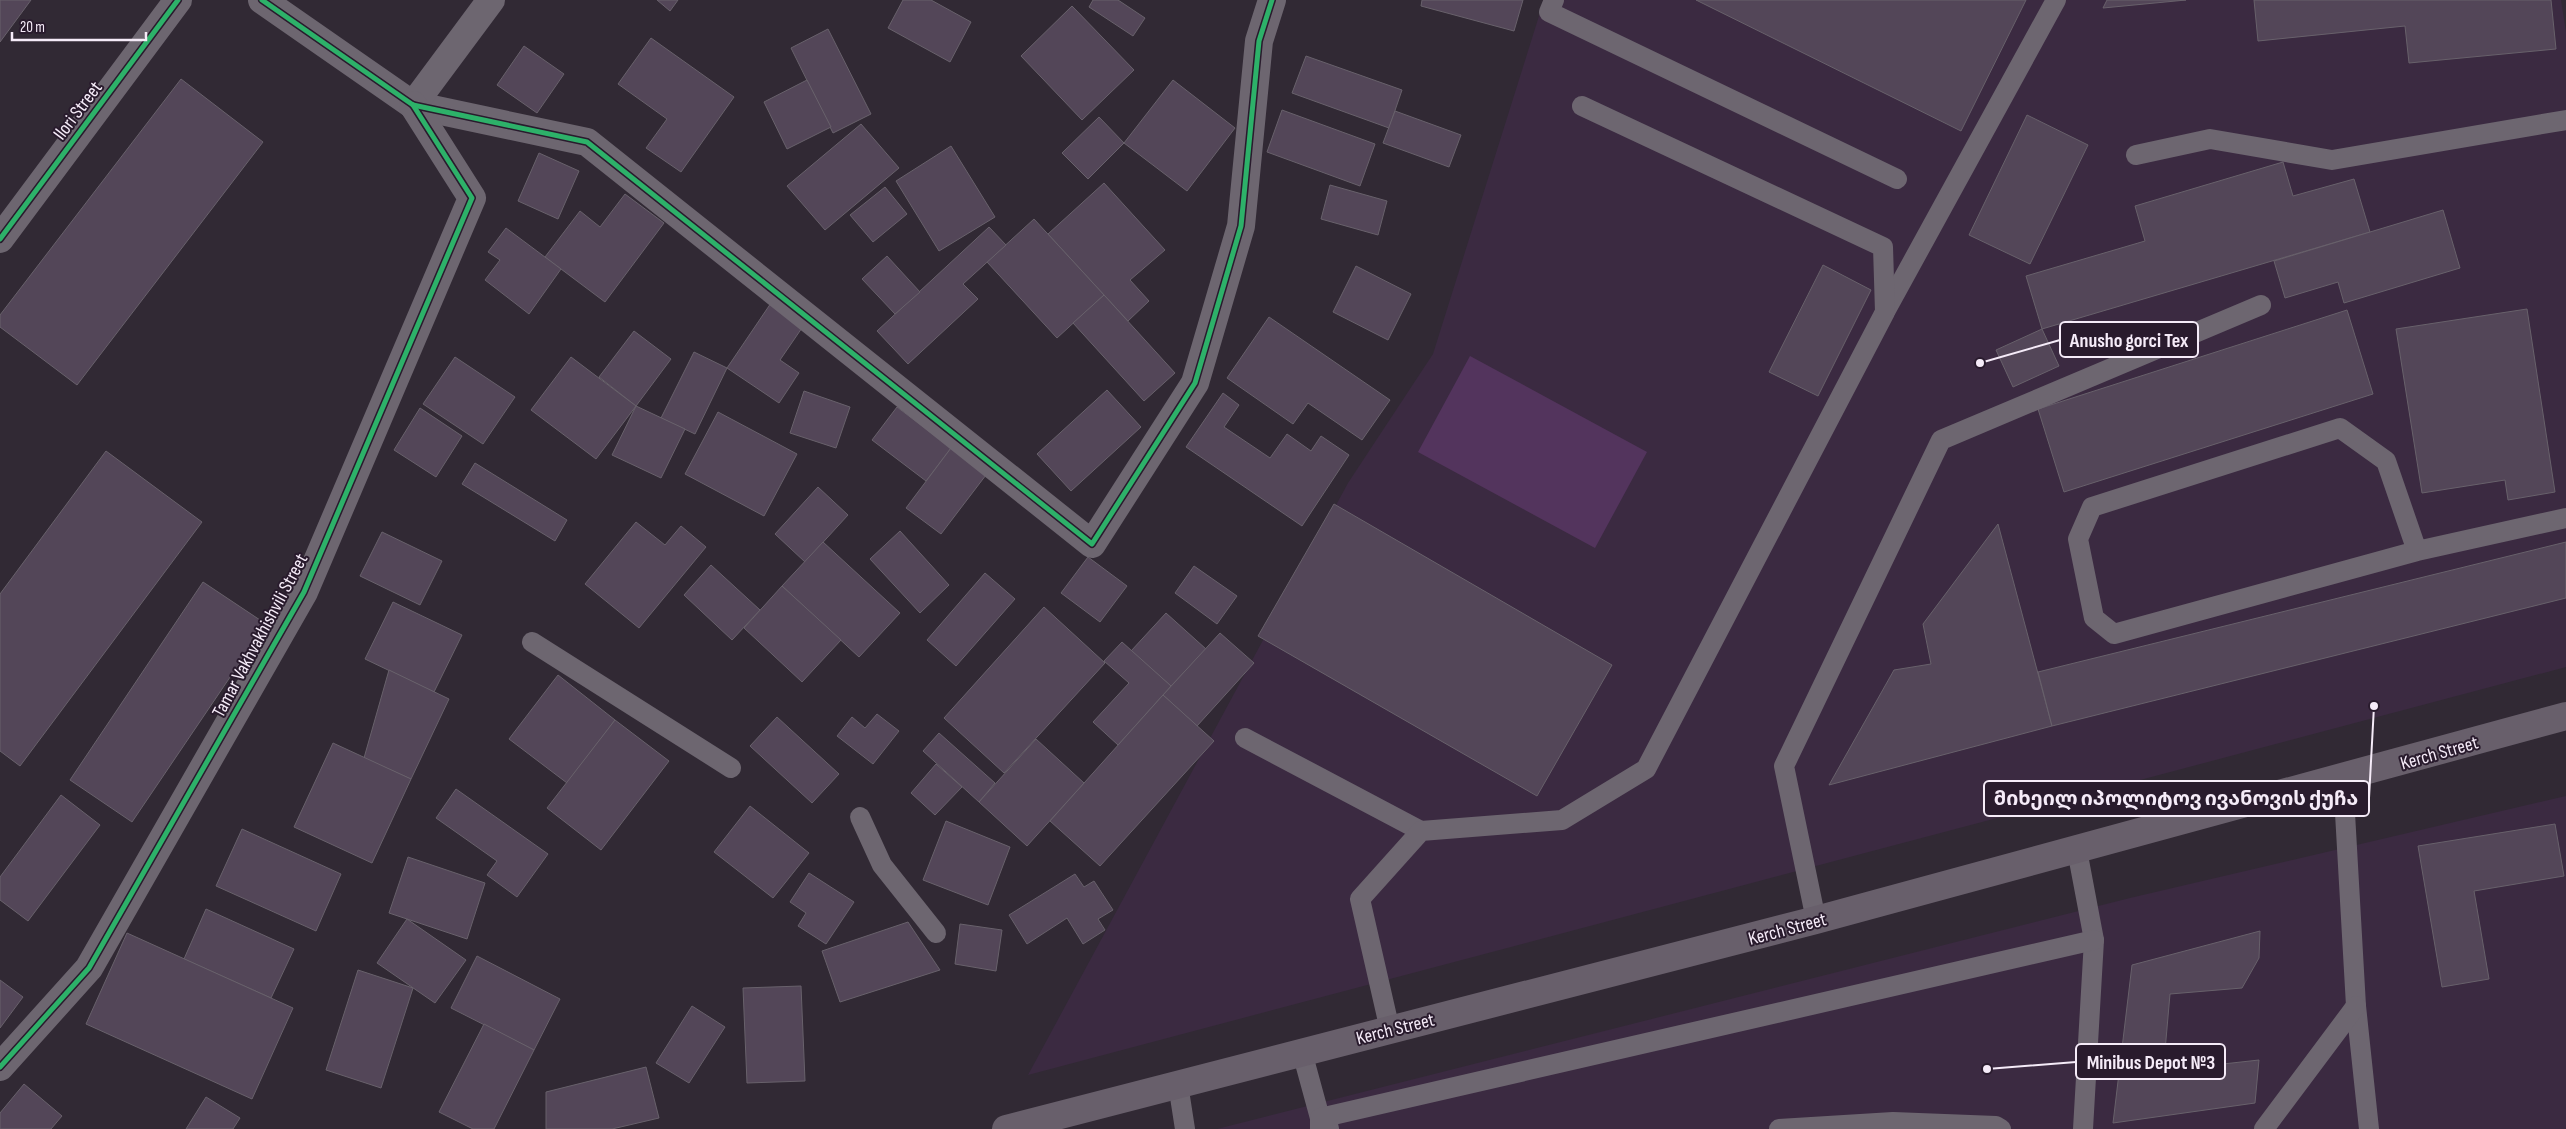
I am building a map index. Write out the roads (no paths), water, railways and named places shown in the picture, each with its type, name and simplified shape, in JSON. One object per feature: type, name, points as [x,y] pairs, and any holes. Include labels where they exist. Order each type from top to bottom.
[{"type":"main road","name":"Kerch Street","points":[[1006,1129],[1816,920],[2566,716]]},
{"type":"street","name":"Ilori Street","points":[[0,239],[178,0]]},
{"type":"street","points":[[262,0],[413,105],[586,142],[1092,544],[1196,383],[1241,226],[1259,41],[1272,0]]},
{"type":"street","points":[[413,105],[491,0]]},
{"type":"street","name":"Tamar Vakhvakhishvili Street","points":[[0,1067],[89,968],[304,592],[472,198],[413,105]]},
{"type":"lane","points":[[1554,0],[1549,12],[1897,180]]},
{"type":"lane","points":[[1245,738],[1421,831],[1562,820],[1646,769],[1884,312],[2056,0]]},
{"type":"lane","points":[[1582,106],[1883,247],[1884,312]]},
{"type":"lane","points":[[2136,155],[2210,138],[2332,160],[2566,120]]},
{"type":"lane","points":[[1816,920],[1784,766],[1941,440],[2261,305]]},
{"type":"lane","points":[[2417,551],[2386,460],[2340,428],[2092,506],[2078,539],[2094,618],[2114,634],[2417,551],[2566,518]]},
{"type":"lane","points":[[532,642],[731,768]]},
{"type":"lane","points":[[2343,778],[2356,1006],[2369,1129]]},
{"type":"lane","points":[[860,817],[882,865],[936,933]]},
{"type":"lane","points":[[1390,1030],[1360,899],[1421,831]]},
{"type":"lane","points":[[2077,850],[2094,940],[2083,1129]]},
{"type":"lane","points":[[1302,1052],[1324,1125],[2094,940]]},
{"type":"lane","points":[[2264,1129],[2356,1006]]},
{"type":"lane","points":[[1178,1084],[1185,1129]]},
{"type":"lane","points":[[1779,1129],[1893,1122],[1996,1126],[2000,1129]]},
{"type":"place","name":"Anusho gorci Tex","points":[[1980,363]]},
{"type":"place","name":"მიხეილ იპოლიტოვ ივანოვის ქუჩა","points":[[2374,706]]},
{"type":"place","name":"Minibus Depot №3","points":[[1987,1069]]}]
